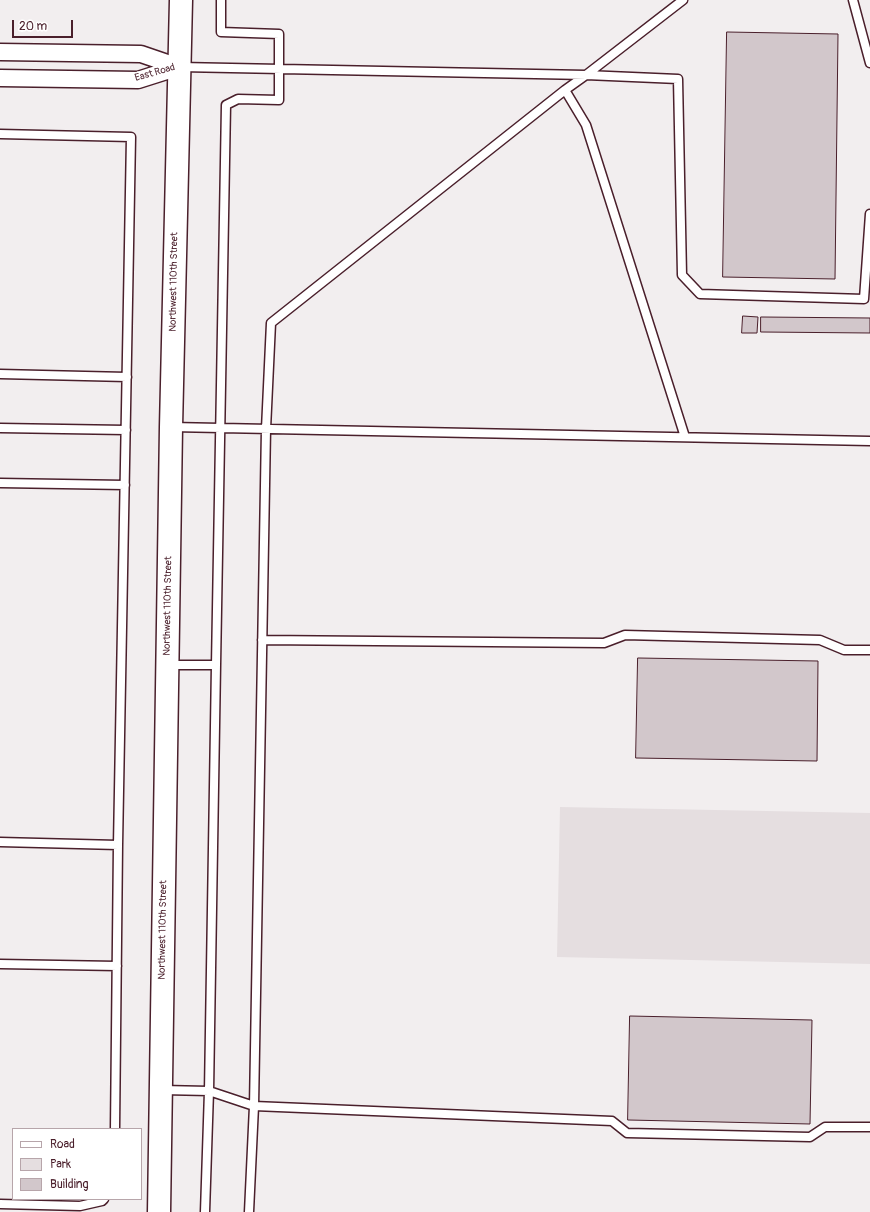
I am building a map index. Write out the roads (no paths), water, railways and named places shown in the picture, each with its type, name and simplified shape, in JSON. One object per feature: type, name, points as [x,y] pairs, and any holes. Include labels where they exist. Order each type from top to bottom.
[{"type":"street","name":"Northwest 110th Street","points":[[159,1212],[171,427],[181,0]]},
{"type":"street","name":"East Road","points":[[0,52],[140,54],[179,67]]},
{"type":"street","name":"East Road","points":[[0,78],[138,80],[179,67]]},
{"type":"lane","points":[[206,1212],[210,1091],[219,428],[226,106],[238,99],[279,100],[280,70],[279,34],[221,32],[221,0]]},
{"type":"lane","points":[[249,1212],[254,1106],[266,429],[271,323],[565,90],[683,0]]},
{"type":"lane","points":[[853,0],[870,64]]},
{"type":"lane","points":[[179,67],[586,75],[678,79],[682,275],[700,294],[864,299],[870,214]]},
{"type":"lane","points":[[565,90],[586,125],[685,437]]},
{"type":"lane","points":[[0,134],[132,137],[118,845],[115,1128]]},
{"type":"lane","points":[[0,374],[127,377]]},
{"type":"lane","points":[[171,427],[870,441]]},
{"type":"lane","points":[[0,428],[126,430]]},
{"type":"lane","points":[[0,483],[125,485]]},
{"type":"lane","points":[[262,640],[604,643],[624,635],[632,635],[820,640],[844,650],[870,650]]},
{"type":"lane","points":[[167,665],[216,665]]},
{"type":"lane","points":[[0,842],[118,845]]},
{"type":"lane","points":[[0,964],[117,966]]},
{"type":"lane","points":[[161,1090],[210,1091],[254,1106],[612,1121],[627,1133],[810,1136],[825,1127],[870,1128]]},
{"type":"lane","points":[[0,1204],[80,1206],[103,1200]]}]
